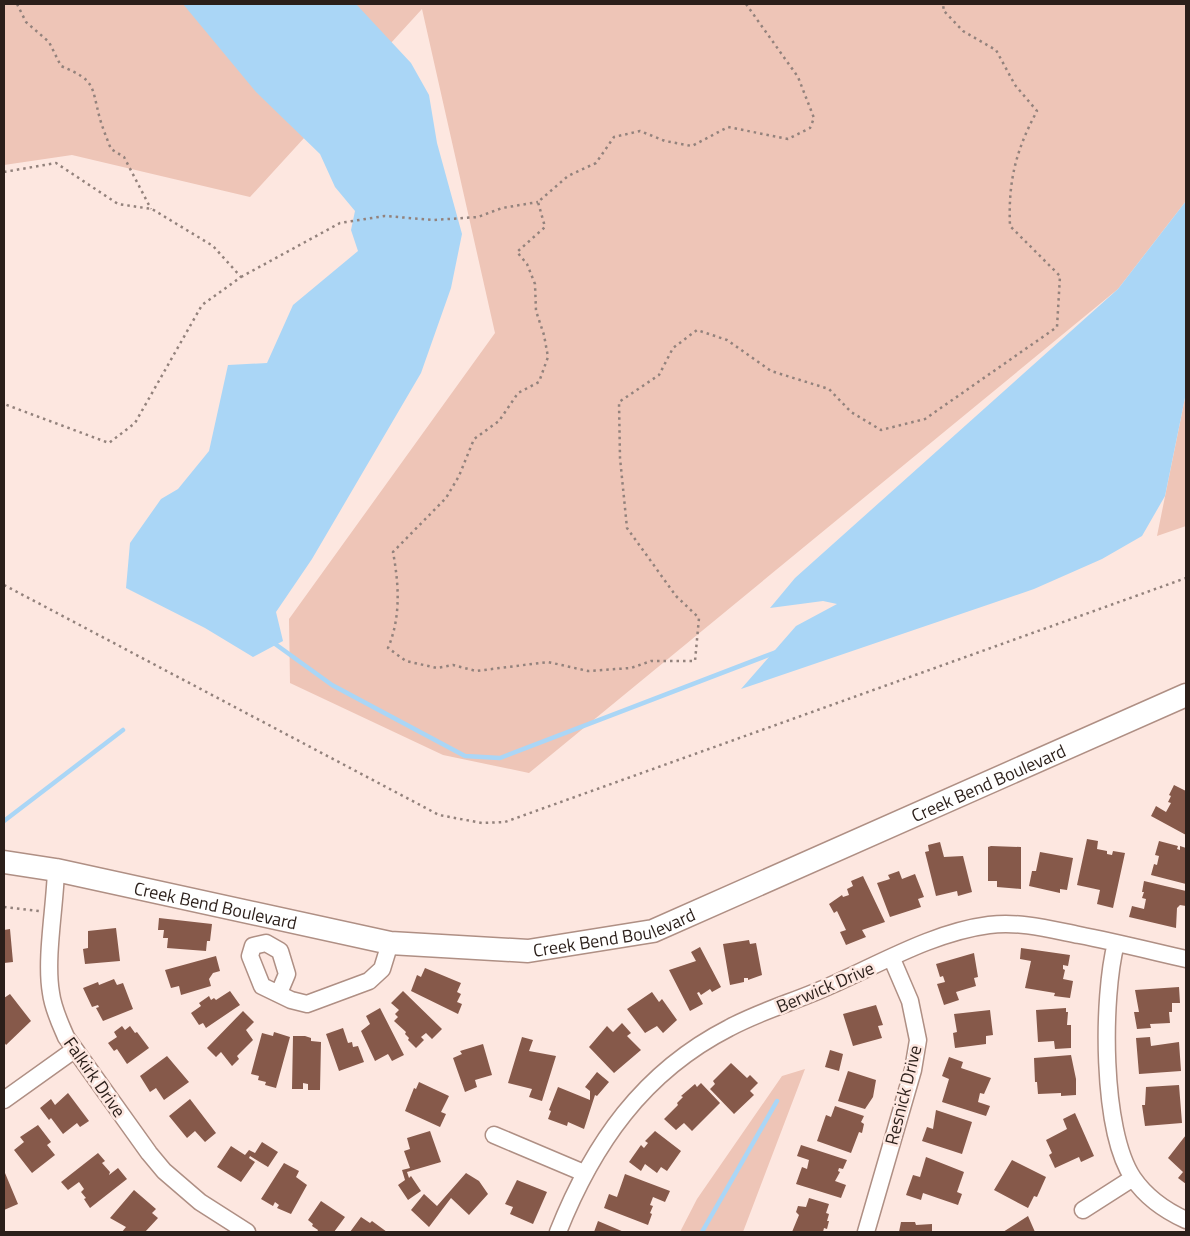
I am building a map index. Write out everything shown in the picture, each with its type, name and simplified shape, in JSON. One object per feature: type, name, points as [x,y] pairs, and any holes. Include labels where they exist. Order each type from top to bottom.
[{"type":"street","name":"Creek Bend Boulevard","points":[[4,862],[56,870],[390,943],[528,951],[653,931],[1186,695]]},
{"type":"street","name":"Falkirk Drive","points":[[56,870],[49,970],[51,994],[57,1016],[74,1050],[164,1171],[200,1202],[247,1232]]},
{"type":"street","name":"Berwick Drive","points":[[558,1232],[584,1173],[596,1151],[633,1102],[687,1053],[750,1017],[815,993],[917,945],[960,931],[989,925],[1018,924],[1044,928],[1116,942],[1186,959]]},
{"type":"street","points":[[1116,942],[1108,989],[1108,1059],[1114,1124],[1120,1151],[1133,1178],[1151,1198],[1170,1212],[1186,1220]]},
{"type":"street","points":[[279,993],[291,1000],[306,1004],[369,981],[382,969],[390,943]]},
{"type":"street","name":"Resnick Drive","points":[[866,1232],[913,1070],[918,1040],[910,1001],[892,958]]},
{"type":"street","points":[[4,1100],[74,1050]]},
{"type":"street","points":[[494,1135],[584,1173]]},
{"type":"street","points":[[1083,1210],[1133,1178]]},
{"type":"path","points":[[17,4],[26,22],[49,42],[61,66],[78,73],[94,89],[100,120],[110,149],[124,157],[152,210]]},
{"type":"path","points":[[4,404],[109,443],[135,423],[202,305],[241,278],[340,223],[385,216],[434,220],[478,217],[502,208],[538,202],[568,176],[596,163],[614,137],[640,130],[665,141],[692,146],[728,127],[788,139],[810,128],[814,118],[798,77],[786,56],[746,4]]},
{"type":"path","points":[[538,202],[545,227],[517,252],[527,264],[535,284],[536,311],[544,335],[548,357],[538,382],[518,393],[499,421],[474,439],[459,476],[446,498],[393,552],[397,576],[398,606],[396,629],[388,648],[406,661],[437,668],[453,665],[476,671],[548,662],[588,671],[631,668],[651,661],[695,662],[699,618],[676,596],[628,528],[620,458],[618,402],[659,375],[673,348],[697,330],[728,340],[771,371],[829,389],[850,412],[881,430],[925,419],[1057,327],[1060,276],[1010,226],[1011,176],[1021,140],[1037,111],[1015,85],[996,50],[963,31],[943,10],[944,4]]},
{"type":"path","points":[[4,172],[56,163],[118,204],[152,210],[213,246],[241,278]]},
{"type":"path","points":[[4,585],[439,815],[482,823],[505,822],[514,819],[1186,578]]},
{"type":"path","points":[[4,907],[54,912]]},
{"type":"shaded area","points":[[4,4],[1186,4],[1186,201],[1118,289],[529,773],[443,755],[290,683],[289,619],[495,333],[422,9],[250,197],[72,155],[4,165]]},
{"type":"shaded area","points":[[1186,393],[1186,526],[1157,536]]},
{"type":"shaded area","points":[[805,1069],[743,1232],[680,1232],[697,1199],[782,1076]]},
{"type":"water","points":[[183,4],[356,4],[411,63],[429,95],[437,143],[462,234],[451,288],[421,373],[312,559],[276,612],[283,641],[253,657],[205,628],[126,588],[130,543],[161,499],[178,489],[209,451],[228,365],[267,363],[293,305],[358,251],[351,230],[355,211],[335,187],[320,154],[256,92]]},
{"type":"water","points":[[1186,201],[1186,393],[1165,496],[1142,536],[1102,559],[1034,589],[741,689],[796,626],[837,604],[823,601],[770,608],[795,578],[1118,289]]},
{"type":"building","points":[[1174,785],[1186,791],[1186,835],[1151,816],[1156,806],[1166,812],[1171,803],[1168,802],[1171,796],[1169,795]]},
{"type":"building","points":[[1087,839],[1098,841],[1097,849],[1107,851],[1107,854],[1112,855],[1113,851],[1125,853],[1113,908],[1097,904],[1100,890],[1077,885]]},
{"type":"building","points":[[1159,841],[1178,846],[1177,849],[1180,850],[1180,846],[1186,848],[1186,884],[1151,875],[1154,864],[1157,865],[1159,856],[1155,855]]},
{"type":"building","points":[[940,842],[944,857],[963,856],[972,892],[958,896],[957,891],[936,896],[925,852],[929,851],[928,845]]},
{"type":"building","points":[[988,847],[1021,847],[1021,889],[997,887],[997,881],[988,881]]},
{"type":"building","points":[[1040,852],[1073,858],[1067,890],[1060,889],[1060,893],[1029,886],[1032,871],[1036,871]]},
{"type":"building","points":[[899,871],[902,879],[915,874],[924,897],[918,899],[921,907],[890,917],[877,883],[890,879],[888,875]]},
{"type":"building","points":[[863,876],[885,922],[862,930],[866,937],[846,945],[840,932],[846,930],[837,911],[834,913],[829,904],[842,895],[843,897],[849,895],[847,889],[853,886],[851,881]]},
{"type":"building","points":[[1144,881],[1186,891],[1186,906],[1180,905],[1177,908],[1176,928],[1129,917],[1132,906],[1144,909],[1146,899],[1142,898],[1144,892],[1142,892]]},
{"type":"building","points":[[159,918],[212,924],[210,941],[207,941],[206,951],[167,948],[168,938],[163,938],[164,930],[158,930]]},
{"type":"building","points":[[116,928],[120,961],[85,964],[83,949],[88,948],[88,931]]},
{"type":"building","points":[[10,929],[13,962],[4,963],[4,930]]},
{"type":"building","points":[[749,940],[750,944],[756,943],[762,975],[748,980],[748,978],[744,978],[744,982],[730,985],[723,944]]},
{"type":"building","points":[[700,947],[721,987],[712,992],[710,989],[701,995],[699,992],[697,993],[703,1004],[690,1011],[669,970],[696,961],[691,952]]},
{"type":"building","points":[[1021,948],[1070,955],[1068,966],[1063,965],[1065,970],[1063,979],[1073,981],[1070,998],[1054,996],[1055,993],[1025,988],[1031,961],[1020,959]]},
{"type":"building","points":[[974,953],[978,977],[974,978],[976,986],[956,992],[959,1000],[944,1005],[937,984],[945,982],[943,976],[940,977],[936,964]]},
{"type":"building","points":[[216,956],[220,971],[213,973],[209,979],[211,986],[181,995],[179,986],[171,988],[165,970]]},
{"type":"building","points":[[425,968],[461,983],[457,992],[461,994],[457,1002],[462,1004],[458,1014],[411,991],[417,975],[421,977]]},
{"type":"building","points":[[114,979],[117,985],[123,983],[133,1009],[103,1021],[96,1008],[99,1007],[98,1005],[92,1007],[83,988],[98,982],[99,985]]},
{"type":"building","points":[[1179,987],[1180,1003],[1172,1003],[1172,1012],[1169,1012],[1170,1023],[1150,1024],[1151,1028],[1137,1029],[1134,1012],[1139,1012],[1135,990]]},
{"type":"building","points":[[230,991],[240,1005],[206,1028],[203,1023],[199,1025],[191,1013],[201,1006],[199,1003],[209,996],[211,1000],[214,998],[216,1000]]},
{"type":"building","points":[[403,991],[442,1029],[432,1039],[426,1033],[421,1037],[424,1040],[416,1048],[408,1040],[406,1032],[394,1021],[398,1017],[395,1014],[399,1010],[391,1003]]},
{"type":"building","points":[[652,992],[659,1002],[662,999],[677,1020],[663,1033],[657,1026],[645,1033],[627,1009]]},
{"type":"building","points":[[10,994],[31,1021],[6,1045],[4,1042],[4,998]]},
{"type":"building","points":[[876,1005],[883,1025],[878,1026],[882,1038],[853,1046],[843,1014]]},
{"type":"building","points":[[380,1008],[404,1055],[392,1061],[388,1054],[375,1061],[361,1031],[370,1024],[366,1016]]},
{"type":"building","points":[[1066,1008],[1066,1012],[1068,1012],[1067,1025],[1071,1025],[1071,1048],[1055,1049],[1054,1041],[1038,1042],[1036,1010]]},
{"type":"building","points":[[990,1010],[993,1035],[986,1036],[986,1044],[955,1048],[953,1033],[957,1032],[954,1014]]},
{"type":"building","points":[[243,1011],[254,1022],[246,1030],[253,1040],[237,1056],[239,1059],[232,1066],[221,1052],[216,1057],[207,1048]]},
{"type":"building","points":[[622,1023],[631,1033],[627,1036],[641,1050],[614,1073],[589,1047],[607,1026],[613,1032]]},
{"type":"building","points":[[122,1026],[125,1030],[130,1026],[149,1048],[127,1064],[117,1049],[114,1051],[108,1043],[117,1037],[114,1032]]},
{"type":"building","points":[[343,1028],[348,1043],[352,1042],[353,1047],[358,1046],[364,1062],[339,1071],[326,1034]]},
{"type":"building","points":[[274,1032],[290,1037],[276,1088],[265,1085],[266,1082],[258,1080],[259,1076],[251,1074],[262,1033],[273,1036]]},
{"type":"building","points":[[293,1036],[305,1036],[311,1038],[311,1041],[321,1042],[320,1090],[308,1090],[308,1084],[303,1083],[303,1089],[292,1089]]},
{"type":"building","points":[[522,1037],[533,1040],[529,1051],[556,1056],[542,1101],[529,1097],[532,1089],[508,1083]]},
{"type":"building","points":[[1150,1037],[1151,1046],[1179,1042],[1181,1071],[1139,1074],[1136,1038]]},
{"type":"building","points":[[483,1044],[492,1075],[475,1080],[477,1087],[465,1092],[453,1058],[462,1054],[460,1051]]},
{"type":"building","points":[[830,1050],[843,1054],[839,1071],[825,1067]]},
{"type":"building","points":[[1071,1055],[1076,1079],[1076,1095],[1061,1096],[1061,1093],[1038,1094],[1037,1082],[1035,1082],[1034,1058]]},
{"type":"building","points":[[167,1056],[189,1082],[164,1100],[156,1088],[150,1092],[140,1076]]},
{"type":"building","points":[[949,1057],[963,1062],[961,1068],[991,1078],[984,1094],[980,1093],[978,1102],[990,1106],[986,1116],[942,1102],[949,1079],[942,1076]]},
{"type":"building","points":[[731,1063],[747,1078],[750,1075],[758,1083],[750,1091],[754,1095],[734,1114],[710,1089],[715,1084],[713,1081]]},
{"type":"building","points":[[848,1071],[876,1080],[873,1097],[865,1109],[838,1101]]},
{"type":"building","points":[[597,1072],[609,1082],[597,1096],[595,1095],[584,1129],[568,1122],[567,1126],[548,1119],[551,1111],[549,1110],[558,1087],[590,1100],[590,1091],[585,1087]]},
{"type":"building","points":[[419,1082],[449,1096],[441,1112],[446,1114],[440,1127],[405,1111],[414,1088],[416,1089]]},
{"type":"building","points":[[701,1083],[720,1103],[692,1131],[684,1123],[676,1130],[664,1119],[678,1105],[677,1103],[683,1097],[681,1096],[695,1084],[697,1087]]},
{"type":"building","points":[[1179,1085],[1182,1123],[1145,1126],[1142,1105],[1145,1105],[1146,1087]]},
{"type":"building","points":[[68,1093],[89,1121],[80,1127],[77,1123],[63,1134],[51,1118],[49,1120],[40,1108],[51,1099],[55,1105]]},
{"type":"building","points":[[190,1099],[216,1133],[205,1142],[195,1131],[187,1138],[169,1116]]},
{"type":"building","points":[[835,1106],[864,1116],[861,1122],[864,1124],[862,1133],[859,1132],[851,1153],[817,1141],[826,1115],[831,1117]]},
{"type":"building","points":[[936,1110],[972,1122],[962,1154],[922,1141],[927,1127],[933,1129]]},
{"type":"building","points":[[1075,1113],[1094,1156],[1081,1162],[1079,1157],[1055,1168],[1049,1155],[1052,1153],[1046,1140],[1067,1129],[1063,1119]]},
{"type":"building","points":[[38,1125],[51,1142],[47,1145],[55,1155],[32,1173],[14,1150],[24,1142],[20,1137]]},
{"type":"building","points":[[430,1131],[441,1162],[407,1172],[409,1178],[411,1176],[421,1191],[408,1200],[398,1185],[405,1180],[402,1170],[410,1168],[404,1151],[410,1149],[407,1138]]},
{"type":"building","points":[[655,1131],[681,1151],[667,1171],[661,1167],[657,1173],[645,1164],[641,1171],[629,1162],[641,1145],[644,1148],[648,1143],[645,1141]]},
{"type":"building","points":[[1186,1135],[1186,1184],[1178,1178],[1183,1172],[1168,1158]]},
{"type":"building","points":[[262,1142],[278,1152],[268,1167],[250,1156],[249,1158],[255,1162],[241,1182],[217,1167],[231,1146],[245,1155],[249,1150],[255,1153]]},
{"type":"building","points":[[801,1145],[847,1160],[843,1169],[839,1168],[838,1171],[840,1172],[835,1181],[846,1185],[841,1198],[796,1184],[802,1167],[807,1169],[809,1160],[797,1156]]},
{"type":"building","points":[[98,1153],[105,1161],[102,1163],[110,1172],[109,1175],[118,1168],[127,1179],[90,1208],[81,1192],[84,1189],[79,1182],[68,1190],[61,1182]]},
{"type":"building","points":[[926,1157],[964,1172],[957,1192],[962,1194],[958,1205],[923,1193],[921,1200],[906,1195],[913,1175],[920,1177]]},
{"type":"building","points":[[1012,1160],[1046,1177],[1037,1197],[1034,1196],[1028,1208],[994,1190]]},
{"type":"building","points":[[284,1163],[299,1171],[296,1177],[307,1185],[291,1214],[277,1208],[279,1205],[275,1202],[273,1206],[261,1199]]},
{"type":"building","points":[[466,1173],[479,1181],[488,1194],[469,1215],[451,1198],[429,1227],[411,1210],[424,1194],[437,1206]]},
{"type":"building","points":[[4,1174],[18,1204],[4,1210]]},
{"type":"building","points":[[625,1174],[670,1191],[665,1202],[653,1197],[650,1205],[653,1206],[650,1213],[652,1214],[648,1225],[604,1208],[609,1194],[617,1197]]},
{"type":"building","points":[[517,1180],[547,1192],[533,1224],[510,1214],[513,1207],[505,1204]]},
{"type":"building","points":[[134,1190],[156,1209],[152,1213],[158,1218],[145,1232],[122,1232],[126,1227],[110,1218]]},
{"type":"building","points":[[809,1198],[829,1204],[826,1213],[829,1214],[827,1229],[824,1228],[823,1232],[792,1232],[799,1215],[796,1212],[798,1206],[806,1207]]},
{"type":"building","points":[[321,1201],[345,1217],[334,1232],[317,1232],[318,1230],[308,1220]]},
{"type":"building","points":[[1028,1216],[1035,1232],[1003,1232]]},
{"type":"building","points":[[361,1217],[370,1223],[372,1221],[387,1232],[350,1232]]},
{"type":"building","points":[[598,1221],[624,1232],[594,1232]]},
{"type":"building","points":[[901,1222],[915,1222],[916,1225],[932,1224],[932,1232],[899,1232]]},
{"type":"waterway","points":[[271,641],[332,685],[465,756],[500,758],[779,651]]},
{"type":"waterway","points":[[4,821],[123,730]]},
{"type":"waterway","points":[[702,1232],[777,1101]]}]
